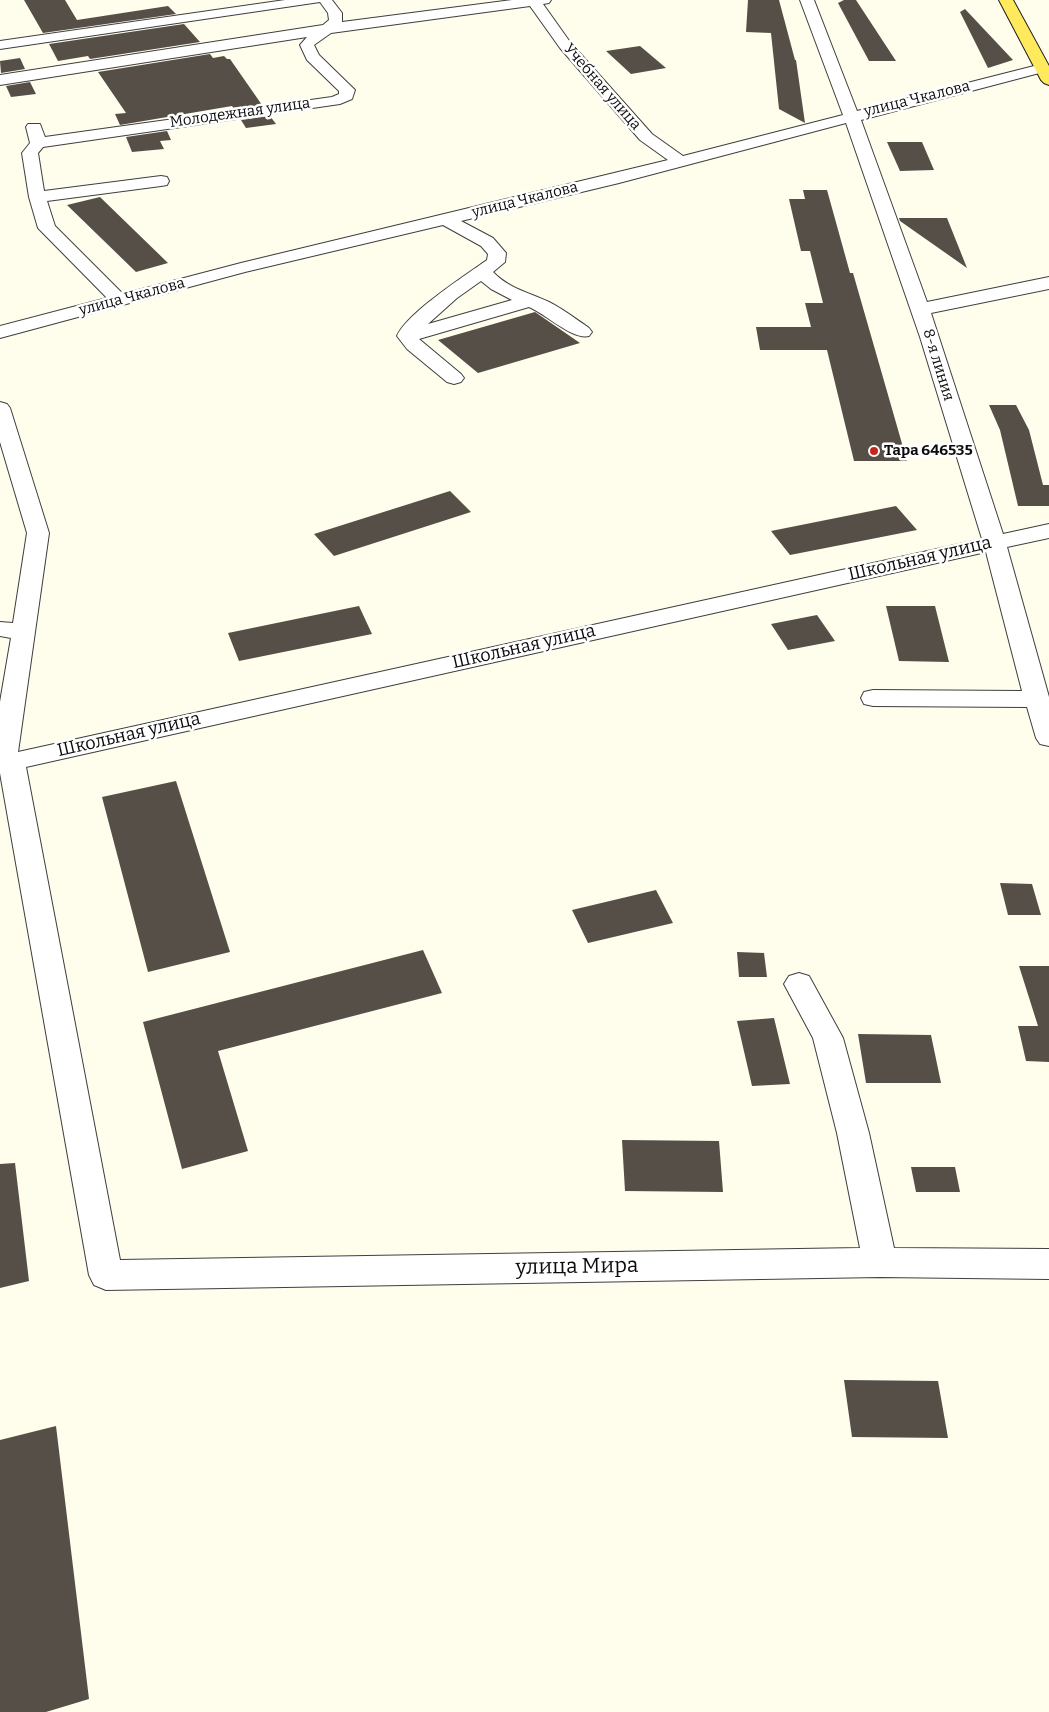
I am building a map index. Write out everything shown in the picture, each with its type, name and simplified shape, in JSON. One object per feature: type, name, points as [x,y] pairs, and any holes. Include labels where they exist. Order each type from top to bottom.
[{"type":"main road","points":[[1006,0],[1047,71]]},
{"type":"street","points":[[0,45],[314,0]]},
{"type":"street","points":[[325,0],[335,13],[336,21],[329,30]]},
{"type":"street","name":"Молодежная улица","points":[[0,80],[537,0]]},
{"type":"street","name":"Учебная улица","points":[[537,0],[565,45],[646,137],[680,161]]},
{"type":"street","name":"8-я линия","points":[[807,0],[852,116],[921,309],[994,543],[1049,738]]},
{"type":"street","name":"Молодежная улица","points":[[37,197],[30,153],[36,134],[335,100],[347,96],[347,90],[312,56],[307,45],[312,39],[329,30]]},
{"type":"street","name":"улица Чкалова","points":[[0,332],[241,268],[445,220],[852,116],[1047,71]]},
{"type":"street","points":[[119,300],[47,228],[37,197],[161,181]]},
{"type":"street","points":[[407,336],[409,331],[450,294],[496,262],[497,253],[487,242],[445,220]]},
{"type":"street","points":[[483,272],[489,281],[549,310],[582,332]]},
{"type":"street","points":[[921,309],[1049,283]]},
{"type":"street","points":[[407,336],[529,301]]},
{"type":"street","points":[[407,336],[414,345],[454,378]]},
{"type":"street","points":[[0,408],[38,533],[5,762]]},
{"type":"street","name":"Школьная улица","points":[[5,762],[1049,531]]},
{"type":"street","points":[[0,630],[24,632]]},
{"type":"street","points":[[873,698],[1041,705]]},
{"type":"street","name":"улица Мира","points":[[5,762],[106,1275],[880,1262],[1049,1264]]},
{"type":"street","points":[[799,984],[828,1038],[853,1133],[880,1262]]},
{"type":"building","points":[[24,0],[65,0],[77,20],[168,6],[176,14],[43,33]]},
{"type":"building","points":[[748,0],[779,0],[796,60],[805,123],[779,109],[771,33],[746,32]]},
{"type":"building","points":[[844,0],[856,0],[896,61],[869,61],[838,3]]},
{"type":"building","points":[[965,9],[1013,60],[988,68],[960,12]]},
{"type":"building","points":[[184,24],[200,42],[90,59],[88,56],[58,61],[49,44]]},
{"type":"building","points":[[640,46],[666,68],[631,74],[606,51]]},
{"type":"building","points":[[210,54],[213,58],[224,56],[230,59],[262,105],[234,109],[232,106],[120,125],[115,114],[126,113],[98,72]]},
{"type":"building","points":[[20,58],[25,69],[1,73],[0,61]]},
{"type":"building","points":[[30,82],[36,94],[11,97],[6,86]]},
{"type":"building","points":[[270,116],[276,124],[246,128],[241,120]]},
{"type":"building","points":[[167,131],[171,140],[160,141],[164,149],[132,152],[126,137]]},
{"type":"building","points":[[887,142],[922,142],[934,170],[900,171]]},
{"type":"building","points":[[803,190],[827,190],[907,461],[854,461],[827,350],[760,350],[756,327],[811,327],[805,303],[823,303],[810,251],[801,251],[789,199],[805,199]]},
{"type":"building","points":[[100,197],[168,263],[136,272],[67,205]]},
{"type":"building","points":[[899,218],[947,218],[967,268],[900,221]]},
{"type":"building","points":[[535,312],[580,343],[478,373],[438,340]]},
{"type":"building","points":[[989,405],[1016,405],[1029,430],[1043,485],[1049,485],[1049,506],[1018,506],[1000,430]]},
{"type":"building","points":[[450,491],[471,512],[334,556],[314,534]]},
{"type":"building","points":[[896,506],[917,530],[790,555],[771,531]]},
{"type":"building","points":[[359,606],[372,634],[239,661],[228,633]]},
{"type":"building","points":[[886,606],[935,606],[949,662],[899,661]]},
{"type":"building","points":[[817,615],[835,641],[788,650],[771,624]]},
{"type":"building","points":[[176,781],[230,952],[148,972],[102,797]]},
{"type":"building","points":[[1000,883],[1032,884],[1041,915],[1008,915]]},
{"type":"building","points":[[656,890],[673,923],[588,943],[572,910]]},
{"type":"building","points":[[423,950],[442,993],[218,1051],[248,1151],[182,1169],[143,1022]]},
{"type":"building","points":[[737,952],[764,953],[767,977],[739,977]]},
{"type":"building","points":[[1019,966],[1049,966],[1049,1062],[1026,1061],[1018,1026],[1038,1026]]},
{"type":"building","points":[[774,1018],[790,1084],[752,1086],[737,1021]]},
{"type":"building","points":[[858,1034],[931,1035],[941,1083],[866,1083]]},
{"type":"building","points":[[622,1140],[719,1141],[723,1192],[625,1191]]},
{"type":"building","points":[[15,1163],[29,1281],[0,1288],[0,1164]]},
{"type":"building","points":[[911,1167],[955,1167],[960,1192],[916,1192]]},
{"type":"building","points":[[844,1380],[938,1381],[948,1438],[852,1437]]},
{"type":"building","points":[[56,1426],[89,1699],[46,1712],[0,1712],[0,1440]]},
{"type":"place","name":"Тара 646535","points":[[874,451]]}]
